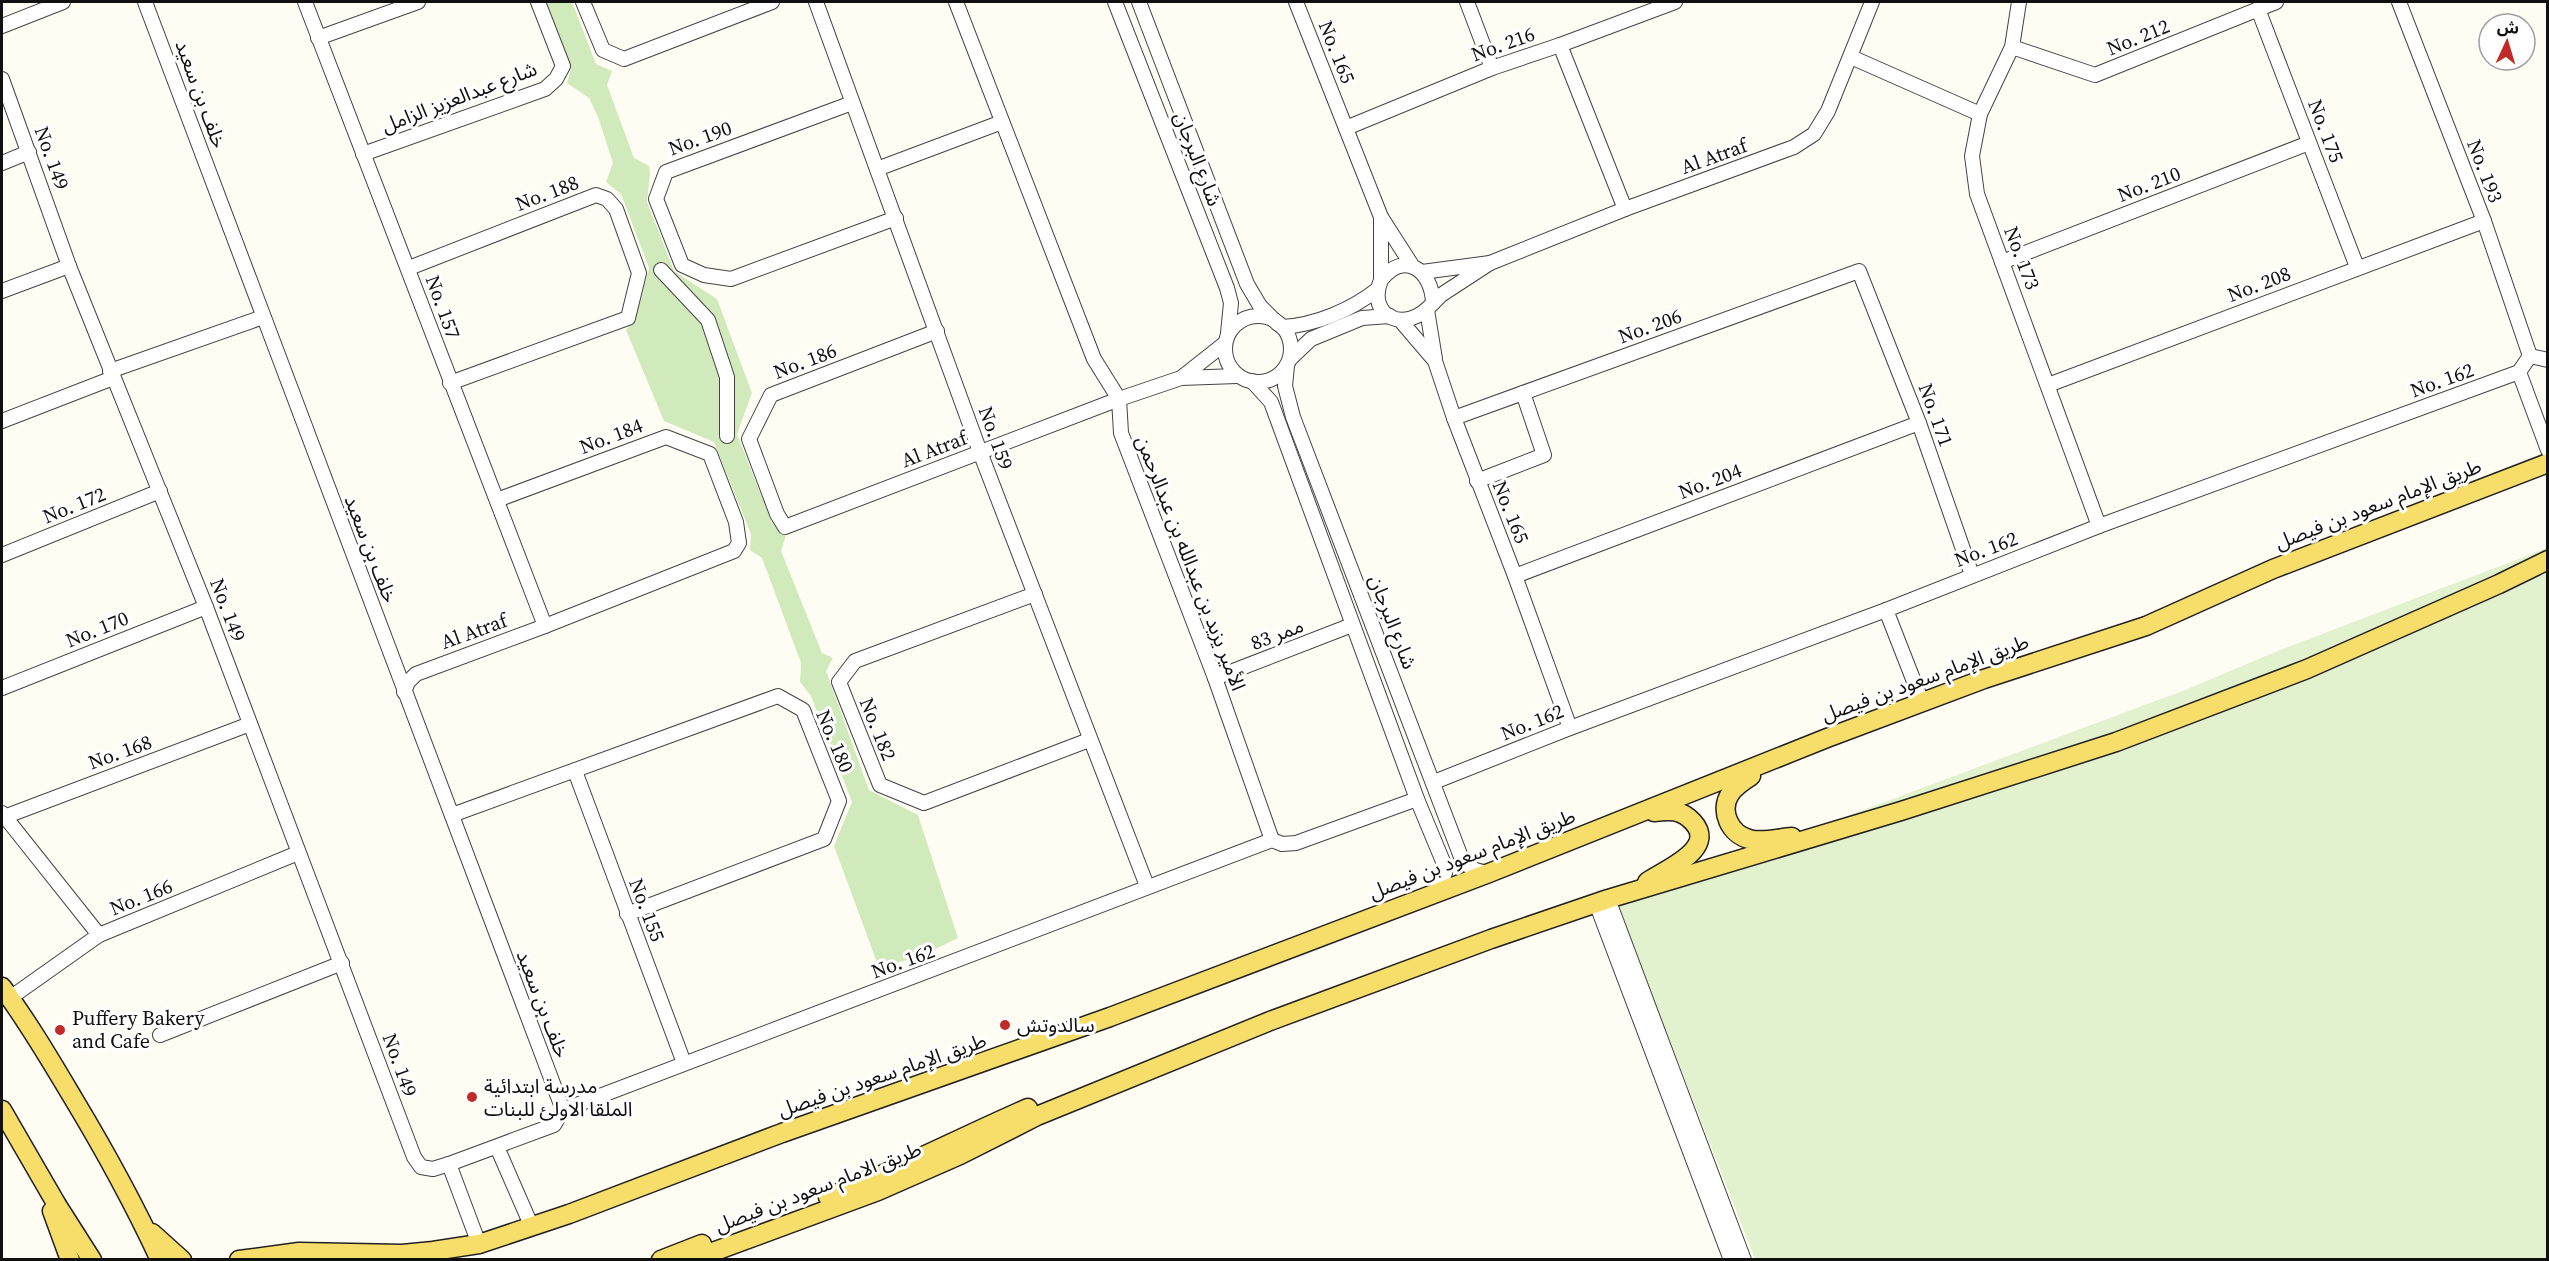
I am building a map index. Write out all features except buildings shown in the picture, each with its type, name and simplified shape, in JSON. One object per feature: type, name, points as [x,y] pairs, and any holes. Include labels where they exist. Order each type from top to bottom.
[{"type":"main road","name":"طريق الإمام سعود بن فيصل","points":[[239,1260],[299,1252],[396,1257],[479,1244],[569,1214],[782,1133],[1021,1050],[1489,873],[1922,702],[2146,626],[2273,569],[2547,463]]},
{"type":"main road","points":[[661,1260],[903,1167],[977,1130],[1029,1108],[1127,1078],[1270,1021],[1491,939],[1602,901],[1828,834],[2116,742],[2307,669],[2499,584],[2547,560]]},
{"type":"main road","points":[[2499,584],[2547,570]]},
{"type":"main road","points":[[1803,748],[1736,786],[1729,795],[1726,816],[1730,825],[1740,835],[1749,839],[1828,834]]},
{"type":"main road","points":[[1634,891],[1660,873],[1685,860],[1700,838],[1697,827],[1681,812],[1669,810],[1641,813]]},
{"type":"main road","points":[[6,992],[98,1138],[160,1260]]},
{"type":"main road","name":"طريق الامام سعود بن فيصل","points":[[691,1260],[848,1203],[960,1155],[1037,1116],[1127,1078]]},
{"type":"main road","points":[[2,1110],[92,1260]]},
{"type":"main road","points":[[38,1173],[70,1260]]},
{"type":"main road","points":[[144,1226],[182,1260]]},
{"type":"street","points":[[2,26],[63,2]]},
{"type":"street","name":"خلف بن سعيد","points":[[145,2],[562,1110]]},
{"type":"street","name":"No. 157","points":[[305,2],[545,626]]},
{"type":"street","points":[[318,38],[418,2]]},
{"type":"street","name":"شارع عبدالعزيز الزامل","points":[[363,154],[545,89],[556,80],[563,66],[538,2]]},
{"type":"street","points":[[583,2],[603,50],[624,59],[772,2]]},
{"type":"street","name":"No. 159","points":[[816,2],[980,452],[1147,886]]},
{"type":"street","name":"الأمير يزيد بن عبدالله بن عبدالرحمن","points":[[956,2],[1094,359],[1119,399],[1121,434],[1215,678],[1272,840]]},
{"type":"street","name":"شارع البرجان","points":[[1116,2],[1227,288],[1231,303],[1226,339],[1229,367],[1237,376]]},
{"type":"street","name":"شارع البرجان","points":[[1139,2],[1247,284],[1260,306],[1288,331],[1292,340],[1285,386],[1293,417],[1461,857],[1473,870],[1489,873]]},
{"type":"street","name":"No. 165","points":[[1296,2],[1381,217]]},
{"type":"street","points":[[1467,2],[1492,68]]},
{"type":"street","name":"No. 216","points":[[1346,128],[1492,68],[1675,2]]},
{"type":"street","name":"Al Atraf","points":[[1430,306],[1441,295],[1490,263],[1625,209],[1794,147],[1814,134],[1851,57],[1872,2]]},
{"type":"street","name":"No. 173","points":[[2019,2],[2012,47],[1980,114],[1972,156],[1977,194],[2099,526]]},
{"type":"street","name":"No. 212","points":[[2012,47],[2095,75],[2276,2]]},
{"type":"street","name":"No. 193","points":[[2399,2],[2484,221],[2530,356]]},
{"type":"street","name":"No. 175","points":[[2258,9],[2357,267]]},
{"type":"street","points":[[1560,45],[1625,209]]},
{"type":"street","points":[[1851,57],[1980,114]]},
{"type":"street","name":"No. 149","points":[[2,79],[69,266],[206,607],[414,1157]]},
{"type":"street","name":"No. 190","points":[[852,103],[666,172],[656,199],[682,265],[704,274],[731,279],[896,218]]},
{"type":"street","points":[[877,169],[1002,122]]},
{"type":"street","name":"No. 210","points":[[2002,262],[2309,143]]},
{"type":"street","points":[[2,163],[29,152]]},
{"type":"street","name":"No. 188","points":[[409,268],[596,195],[607,199],[616,209],[639,273],[628,318],[450,383]]},
{"type":"street","points":[[1381,217],[1417,270],[1431,285],[1430,306],[1435,361]]},
{"type":"street","points":[[1381,217],[1379,284],[1381,307],[1395,318]]},
{"type":"street","name":"No. 208","points":[[2048,385],[2484,221]]},
{"type":"street","name":"Al Atraf","points":[[1417,270],[1490,263]]},
{"type":"street","points":[[2,291],[69,266]]},
{"type":"street","points":[[1181,378],[1226,339],[1239,322],[1250,317],[1261,316],[1280,326],[1306,324],[1359,304],[1395,268],[1417,270]]},
{"type":"street","points":[[662,270],[708,320],[727,377],[727,436]]},
{"type":"street","name":"No. 206","points":[[1454,417],[1859,271]]},
{"type":"street","name":"No. 171","points":[[1859,271],[1919,423],[1972,575]]},
{"type":"street","points":[[1181,378],[1237,376],[1252,381],[1273,379],[1311,339],[1362,318],[1413,320],[1430,306]]},
{"type":"street","points":[[2,421],[111,375],[263,317]]},
{"type":"street","name":"No. 165","points":[[1395,318],[1435,361],[1477,481],[1515,576],[1570,728]]},
{"type":"street","name":"No. 186","points":[[801,520],[785,527],[777,514],[749,439],[771,395],[937,332]]},
{"type":"street","points":[[2547,360],[2530,356],[2519,372],[2547,450]]},
{"type":"street","name":"No. 162","points":[[1434,782],[1570,728],[1886,610],[2099,526],[2519,372]]},
{"type":"street","name":"Al Atraf","points":[[801,520],[1119,399],[1181,378]]},
{"type":"street","name":"شارع البرجان","points":[[1252,381],[1271,402],[1417,799],[1444,864],[1445,873],[1437,892]]},
{"type":"street","points":[[1477,481],[1544,454],[1523,393]]},
{"type":"street","name":"No. 204","points":[[1515,576],[1919,423]]},
{"type":"street","name":"No. 184","points":[[497,500],[666,437],[710,454],[736,522],[739,543],[734,551]]},
{"type":"street","name":"No. 172","points":[[2,555],[160,491]]},
{"type":"street","name":"Al Atraf","points":[[404,692],[408,682],[416,674],[734,551]]},
{"type":"street","name":"No. 182","points":[[1035,594],[855,661],[839,682],[880,785],[924,803],[1089,740]]},
{"type":"street","name":"No. 170","points":[[2,688],[206,607]]},
{"type":"street","points":[[1886,610],[1922,702]]},
{"type":"street","name":"ممر 83","points":[[1215,678],[1352,625]]},
{"type":"street","name":"No. 180","points":[[452,815],[778,696],[803,710],[839,801],[824,839],[627,914]]},
{"type":"street","name":"No. 168","points":[[3,815],[250,724]]},
{"type":"street","name":"No. 155","points":[[575,771],[684,1063]]},
{"type":"street","name":"No. 162","points":[[414,1157],[421,1167],[432,1168],[497,1147],[555,1125],[562,1110],[958,961],[1147,886],[1272,840],[1282,844],[1296,843],[1417,799]]},
{"type":"street","points":[[3,815],[99,935]]},
{"type":"street","name":"No. 166","points":[[6,992],[99,935],[298,854]]},
{"type":"street","points":[[1602,901],[1731,1260]]},
{"type":"street","points":[[1602,901],[1744,1260]]},
{"type":"street","points":[[160,1035],[342,963]]},
{"type":"street","points":[[497,1147],[531,1225]]},
{"type":"street","points":[[449,1164],[479,1244]]},
{"type":"green space","points":[[546,2],[572,2],[596,64],[612,71],[607,85],[634,158],[649,166],[647,202],[674,271],[717,299],[752,393],[737,434],[772,523],[786,535],[781,551],[822,653],[833,658],[826,671],[869,790],[918,815],[958,938],[921,956],[879,968],[834,846],[852,802],[811,696],[800,682],[801,663],[762,558],[750,550],[751,534],[714,442],[664,421],[626,330],[636,318],[649,268],[621,194],[606,182],[613,163],[598,117],[589,98],[567,83],[571,68]]},
{"type":"green space","points":[[2547,548],[2547,1259],[1755,1259],[1616,902],[2185,690],[2280,650]]},
{"type":"place","name":"سالدوتش","points":[[1005,1025]]},
{"type":"place","name":"Puffery Bakery and Cafe","points":[[60,1030]]},
{"type":"place","name":"مدرسة ابتدائية الملقا الاولئ للبنات","points":[[472,1097]]}]
